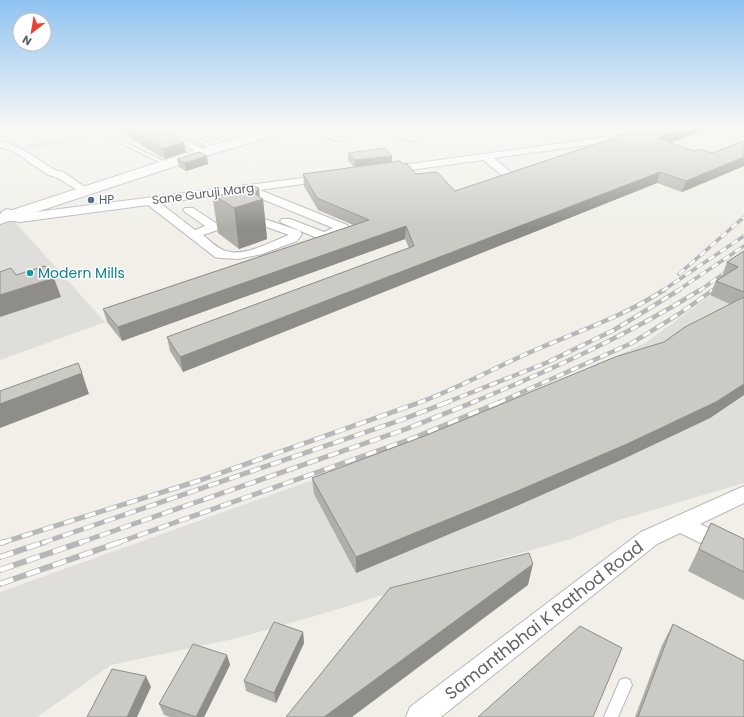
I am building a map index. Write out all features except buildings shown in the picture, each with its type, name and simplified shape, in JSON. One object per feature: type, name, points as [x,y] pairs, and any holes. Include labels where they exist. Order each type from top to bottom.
[{"type":"main road","points":[[76,191],[160,161]]},
{"type":"main road","points":[[4,216],[161,161]]},
{"type":"street","points":[[35,161],[52,173],[50,177],[76,191]]},
{"type":"street","points":[[378,171],[452,161]]},
{"type":"street","points":[[491,161],[509,176]]},
{"type":"street","name":"Sane Guruji Marg","points":[[4,216],[20,218],[339,176]]},
{"type":"street","points":[[217,192],[322,237],[343,228],[247,188]]},
{"type":"street","points":[[150,201],[220,254],[234,256],[293,238],[296,234],[247,216],[194,234]]},
{"type":"street","points":[[189,210],[214,226]]},
{"type":"street","name":"Samanthbhai K Rathod Road","points":[[420,717],[649,538],[744,494]]},
{"type":"street","points":[[679,523],[744,555]]},
{"type":"lane","points":[[611,717],[625,685]]},
{"type":"shaded area","name":"Modern Mills","points":[[14,221],[105,322],[0,360],[0,223]]},
{"type":"shaded area","points":[[744,271],[744,483],[616,521],[571,539],[484,563],[342,608],[238,638],[111,665],[37,717],[0,717],[0,592],[405,447],[545,389],[645,343]]},
{"type":"railway","points":[[679,274],[744,217]]},
{"type":"railway","points":[[662,291],[744,236]]},
{"type":"railway","points":[[677,291],[744,246]]},
{"type":"railway","points":[[699,291],[744,259]]},
{"type":"railway","points":[[712,291],[722,283]]},
{"type":"railway","points":[[418,403],[525,355],[604,322],[664,290]]},
{"type":"railway","points":[[445,403],[546,363],[614,330],[679,290]]},
{"type":"railway","points":[[471,403],[530,378],[617,337],[700,290]]},
{"type":"railway","points":[[498,403],[632,343],[679,314],[713,290]]},
{"type":"railway","points":[[1,543],[201,480],[421,402]]},
{"type":"railway","points":[[42,543],[401,420],[448,402]]},
{"type":"railway","points":[[79,543],[406,429],[474,402]]},
{"type":"railway","points":[[117,543],[411,439],[500,402]]},
{"type":"railway","points":[[0,543],[4,542]]},
{"type":"railway","points":[[0,570],[82,542]]},
{"type":"railway","points":[[0,584],[120,542]]},
{"type":"railway","points":[[0,557],[42,543]]},
{"type":"place","name":"HP","points":[[91,200]]},
{"type":"place","name":"Modern Mills","points":[[30,273]]}]
